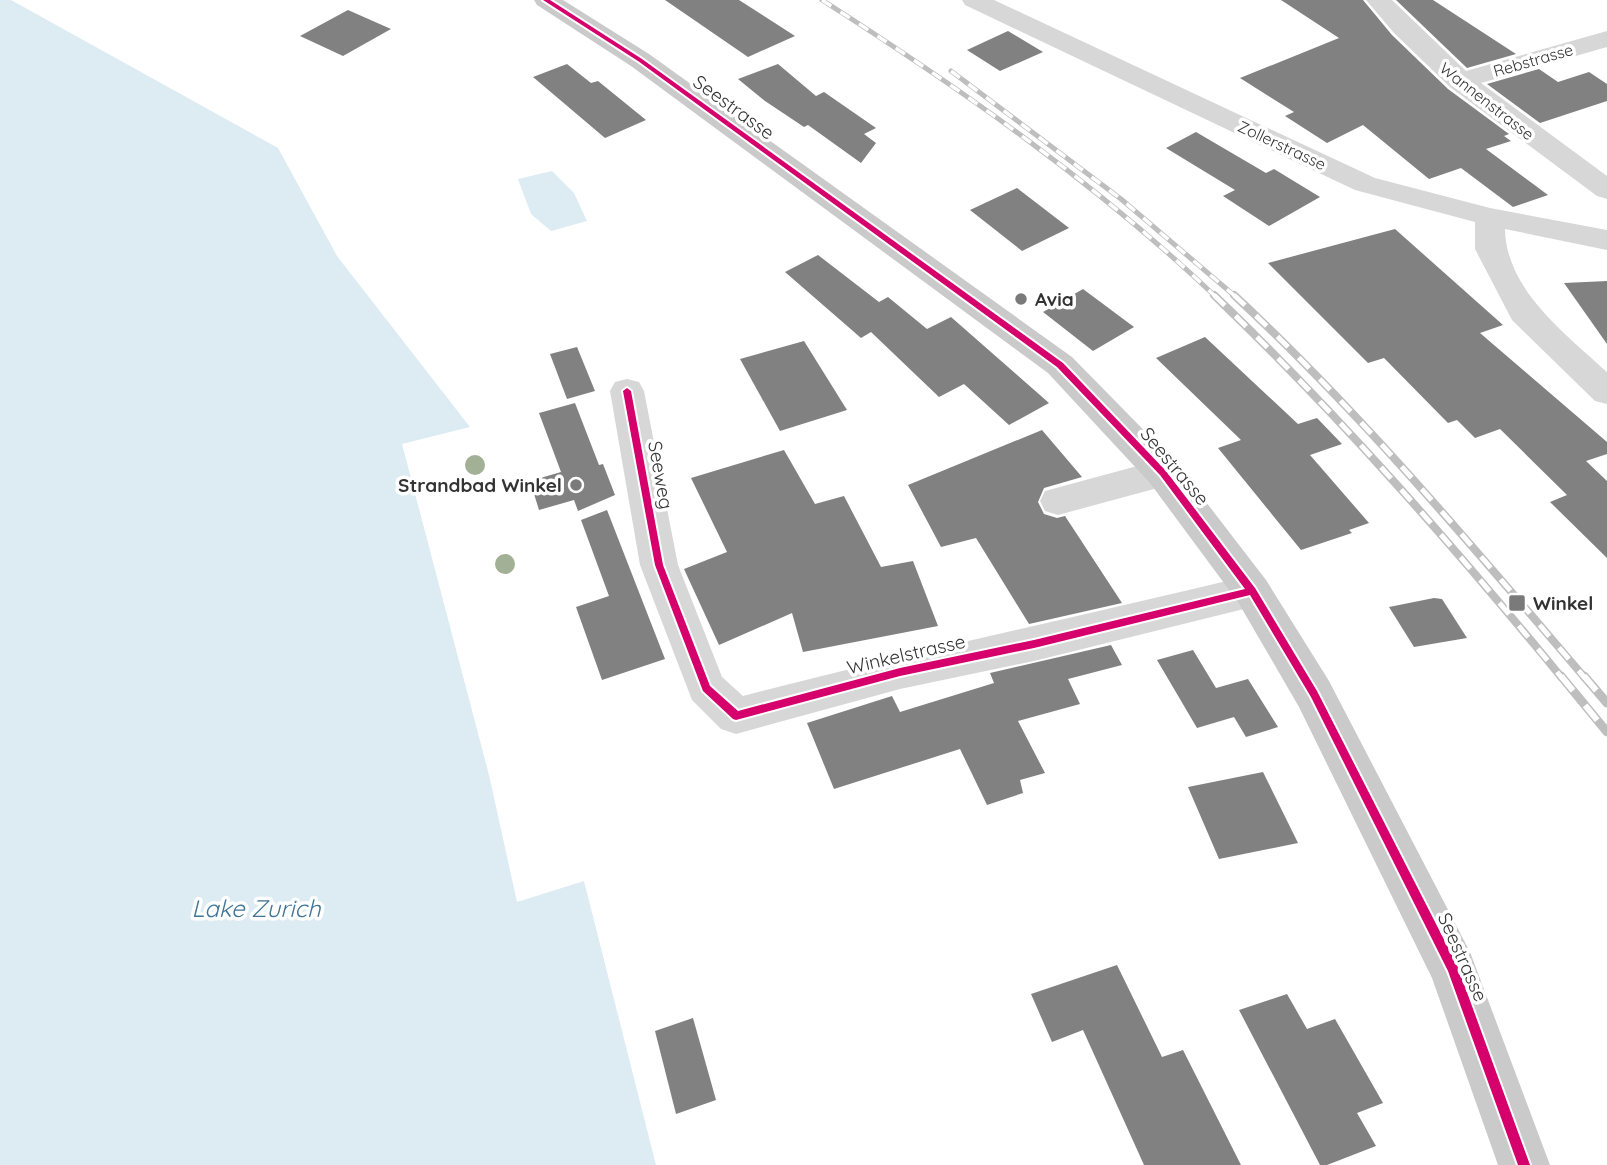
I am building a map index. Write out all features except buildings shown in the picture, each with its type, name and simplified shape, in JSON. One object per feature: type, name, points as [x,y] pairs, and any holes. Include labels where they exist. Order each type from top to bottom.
[{"type":"main road","name":"Seestrasse","points":[[546,0],[640,60],[1060,365],[1163,473],[1252,591],[1314,694],[1453,969],[1524,1165]]},
{"type":"street","name":"Zollerstrasse","points":[[974,0],[1365,184],[1490,217],[1607,240]]},
{"type":"street","name":"Wannenstrasse","points":[[1378,0],[1428,54],[1459,82],[1607,190]]},
{"type":"street","name":"Rebstrasse","points":[[1459,82],[1607,39]]},
{"type":"street","points":[[1490,217],[1490,249],[1523,312],[1607,393]]},
{"type":"street","name":"Seeweg","points":[[627,391],[659,565]]},
{"type":"street","points":[[1058,501],[1163,473]]},
{"type":"street","name":"Winkelstrasse","points":[[659,565],[706,688],[736,716],[900,672],[1034,644],[1252,591]]},
{"type":"water","name":"Lake Zurich","points":[[0,0],[11,0],[278,148],[337,256],[470,427],[402,444],[489,775],[517,902],[584,881],[656,1165],[0,1165]]},
{"type":"water","points":[[552,171],[574,193],[587,221],[551,231],[531,214],[518,179]]},
{"type":"railway","points":[[822,0],[1026,139],[1123,215],[1216,297]]},
{"type":"railway","points":[[951,71],[1121,199],[1236,297]]},
{"type":"railway","points":[[1214,295],[1306,387],[1394,481],[1562,678]]},
{"type":"railway","points":[[1234,295],[1372,434],[1585,678]]},
{"type":"railway","points":[[1561,676],[1607,732]]},
{"type":"railway","points":[[1584,676],[1607,703]]},
{"type":"cycle path","points":[[546,0],[640,60],[1060,365],[1163,473],[1252,591],[1314,694],[1453,969],[1524,1165]]},
{"type":"cycle path","points":[[627,391],[659,565],[706,688],[736,716],[900,672],[1034,644],[1252,591]]},
{"type":"place","name":"Avia","points":[[1021,299]]},
{"type":"place","name":"Strandbad Winkel","points":[[576,485]]},
{"type":"place","name":"Winkel","points":[[1517,603]]}]
